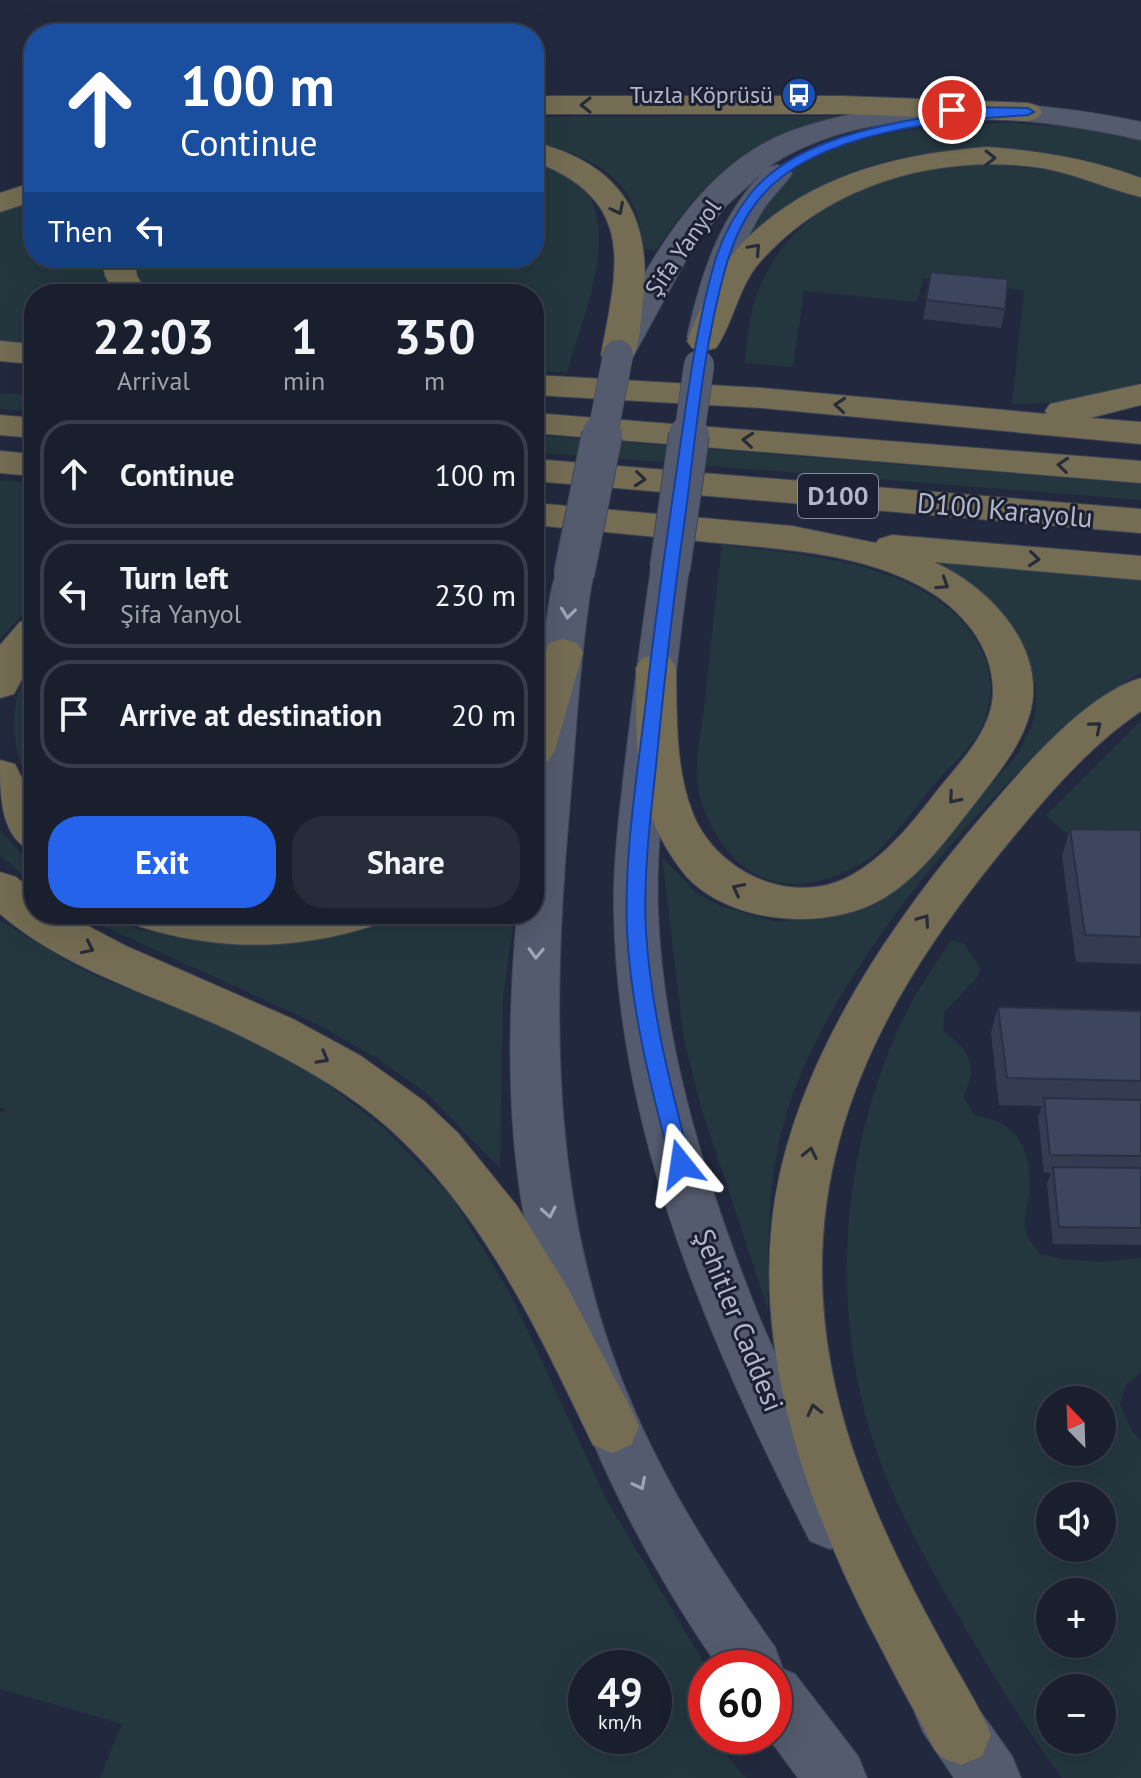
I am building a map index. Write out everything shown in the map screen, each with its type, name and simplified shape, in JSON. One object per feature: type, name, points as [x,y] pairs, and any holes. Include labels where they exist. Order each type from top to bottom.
[{"type":"highway","points":[[544,105],[843,105],[1028,112]]},
{"type":"highway","points":[[544,154],[563,160],[596,179],[608,191],[624,218],[630,263],[618,355]]},
{"type":"highway","points":[[702,353],[729,284],[765,238],[819,199],[866,177],[946,159],[1008,158],[1070,165],[1141,188]]},
{"type":"highway","points":[[0,203],[24,195]]},
{"type":"highway","points":[[0,354],[24,355]]},
{"type":"highway","points":[[0,382],[24,384]]},
{"type":"highway","points":[[544,386],[762,398],[1141,433]]},
{"type":"highway","points":[[894,410],[995,415],[1060,412],[1141,394]]},
{"type":"highway","name":"D100 Karayolu","points":[[544,424],[1141,472]]},
{"type":"highway","points":[[0,425],[24,427]]},
{"type":"highway","points":[[0,462],[24,464]]},
{"type":"highway","name":"D100 Karayolu","points":[[544,471],[1141,521]]},
{"type":"highway","name":"D100","points":[[544,515],[761,535]]},
{"type":"highway","points":[[761,535],[1141,568]]},
{"type":"highway","points":[[656,668],[658,751],[665,802],[672,820],[683,843],[699,862],[721,881],[748,895],[780,902],[815,903],[842,899],[869,886],[895,865],[994,748],[1011,717],[1015,696],[1014,674],[993,630],[975,609],[935,578],[908,566],[842,547],[761,535]]},
{"type":"highway","points":[[0,684],[15,653],[24,643]]},
{"type":"highway","points":[[544,716],[563,652]]},
{"type":"highway","points":[[961,1735],[886,1601],[850,1520],[825,1452],[801,1340],[794,1273],[799,1212],[811,1146],[832,1086],[901,954],[944,891],[1010,811],[1074,745],[1141,692]]},
{"type":"highway","points":[[0,775],[24,824]]},
{"type":"highway","points":[[0,889],[24,908]]},
{"type":"highway","points":[[44,924],[79,944],[261,1025],[360,1081],[407,1115],[471,1184],[528,1266],[612,1427]]},
{"type":"highway","points":[[201,924],[259,928],[309,924]]},
{"type":"main road","name":"Şifa Yanyol","points":[[563,652],[574,574],[618,355],[658,277],[692,228],[724,190],[762,158],[831,129],[893,116],[952,110],[1028,112],[1080,117],[1141,131]]},
{"type":"main road","name":"Şehitler Caddesi","points":[[990,1778],[883,1614],[820,1502],[787,1436],[708,1249],[673,1137],[645,1002],[636,913],[638,835],[670,568],[702,353],[720,266],[732,234],[751,201],[778,173],[811,153],[875,131],[956,116],[1028,112]]},
{"type":"main road","points":[[544,857],[563,652]]},
{"type":"main road","points":[[538,924],[534,1002],[539,1143],[559,1265],[581,1342],[612,1427],[668,1536],[742,1650]]},
{"type":"main road","points":[[792,1719],[836,1778]]},
{"type":"shaded area","points":[[846,116],[785,135],[736,162],[695,199],[656,250],[644,249],[633,204],[610,175],[595,164],[544,144],[544,117]]},
{"type":"shaded area","points":[[1014,123],[1078,128],[1141,141],[1141,178],[1064,157],[1023,152],[939,152],[899,158],[860,169],[824,185],[746,244],[745,235],[779,183],[801,165],[828,151],[890,133],[923,128]]},
{"type":"shaded area","points":[[544,163],[573,176],[589,195],[597,217],[599,243],[596,270],[567,373],[544,371],[544,284],[139,282],[135,268],[544,268]]},
{"type":"shaded area","points":[[992,164],[1068,172],[1141,197],[1141,382],[1077,399],[1012,404],[1024,290],[923,278],[917,302],[804,291],[793,367],[745,363],[750,321],[763,280],[781,250],[804,226],[830,206],[860,190],[892,179],[959,166]]},
{"type":"shaded area","points":[[24,202],[24,268],[103,268],[108,284],[24,284],[24,349],[0,348],[0,211]]},
{"type":"shaded area","points":[[0,393],[24,394],[24,411],[0,409]]},
{"type":"shaded area","points":[[544,436],[1141,484],[1141,500],[544,453]]},
{"type":"shaded area","points":[[0,480],[24,482],[24,614],[0,639]]},
{"type":"shaded area","points":[[722,545],[830,559],[902,580],[934,597],[961,620],[981,649],[988,669],[990,690],[987,710],[980,730],[966,751],[874,854],[847,871],[818,881],[795,884],[756,874],[724,846],[702,804],[697,780],[698,753]]},
{"type":"shaded area","points":[[926,562],[1141,579],[1141,672],[1090,709],[1037,754],[985,807],[934,864],[847,987],[813,1047],[782,1130],[770,1206],[768,1310],[701,1107],[684,1040],[662,857],[696,893],[721,906],[776,922],[836,915],[916,870],[1018,754],[1034,720],[1036,703],[1036,685],[1023,648]]},
{"type":"shaded area","points":[[24,675],[24,772],[15,741],[15,706]]},
{"type":"shaded area","points":[[1141,720],[1141,849],[1089,842],[1067,833],[1046,815]]},
{"type":"shaded area","points":[[0,830],[24,856],[24,876],[0,855]]},
{"type":"shaded area","points":[[0,920],[98,977],[209,1020],[318,1077],[385,1129],[452,1198],[510,1293],[607,1501],[696,1650],[688,1650],[688,1754],[727,1754],[746,1778],[100,1778],[122,1724],[0,1689],[0,1112],[6,1111],[0,1107]]},
{"type":"shaded area","points":[[99,924],[125,924],[137,929],[224,944],[311,940],[380,924],[514,924],[503,996],[500,1168],[426,1093],[378,1059],[317,1024]]},
{"type":"shaded area","points":[[951,940],[964,944],[980,968],[978,977],[944,1012],[943,1030],[968,1057],[971,1071],[964,1098],[975,1116],[1003,1124],[1013,1132],[1025,1152],[1029,1179],[1026,1232],[1040,1254],[1101,1262],[1141,1258],[1141,1373],[1127,1383],[1120,1403],[1131,1429],[1141,1441],[1141,1778],[1062,1778],[1045,1754],[1116,1754],[1116,1674],[1036,1674],[1036,1741],[970,1636],[907,1522],[885,1474],[868,1424],[856,1373],[849,1322],[849,1218],[856,1166],[868,1115],[884,1065],[920,987]]},
{"type":"building","points":[[931,272],[1008,279],[1005,309],[926,300]]},
{"type":"building","points":[[1070,829],[1141,830],[1141,937],[1085,935]]},
{"type":"building","points":[[998,1007],[1141,1011],[1141,1081],[1007,1078]]},
{"type":"building","points":[[1044,1098],[1141,1100],[1141,1156],[1050,1155]]},
{"type":"building","points":[[1053,1167],[1141,1168],[1141,1228],[1059,1227]]},
{"type":"place","name":"Tuzla Köprüsü","points":[[799,95]]},
{"type":"route","points":[[681,1164],[651,1041],[643,990],[638,950],[636,872],[656,668],[699,365],[720,266],[737,221],[756,194],[793,162],[855,137],[897,126],[956,116],[1028,112],[952,110]]}]
